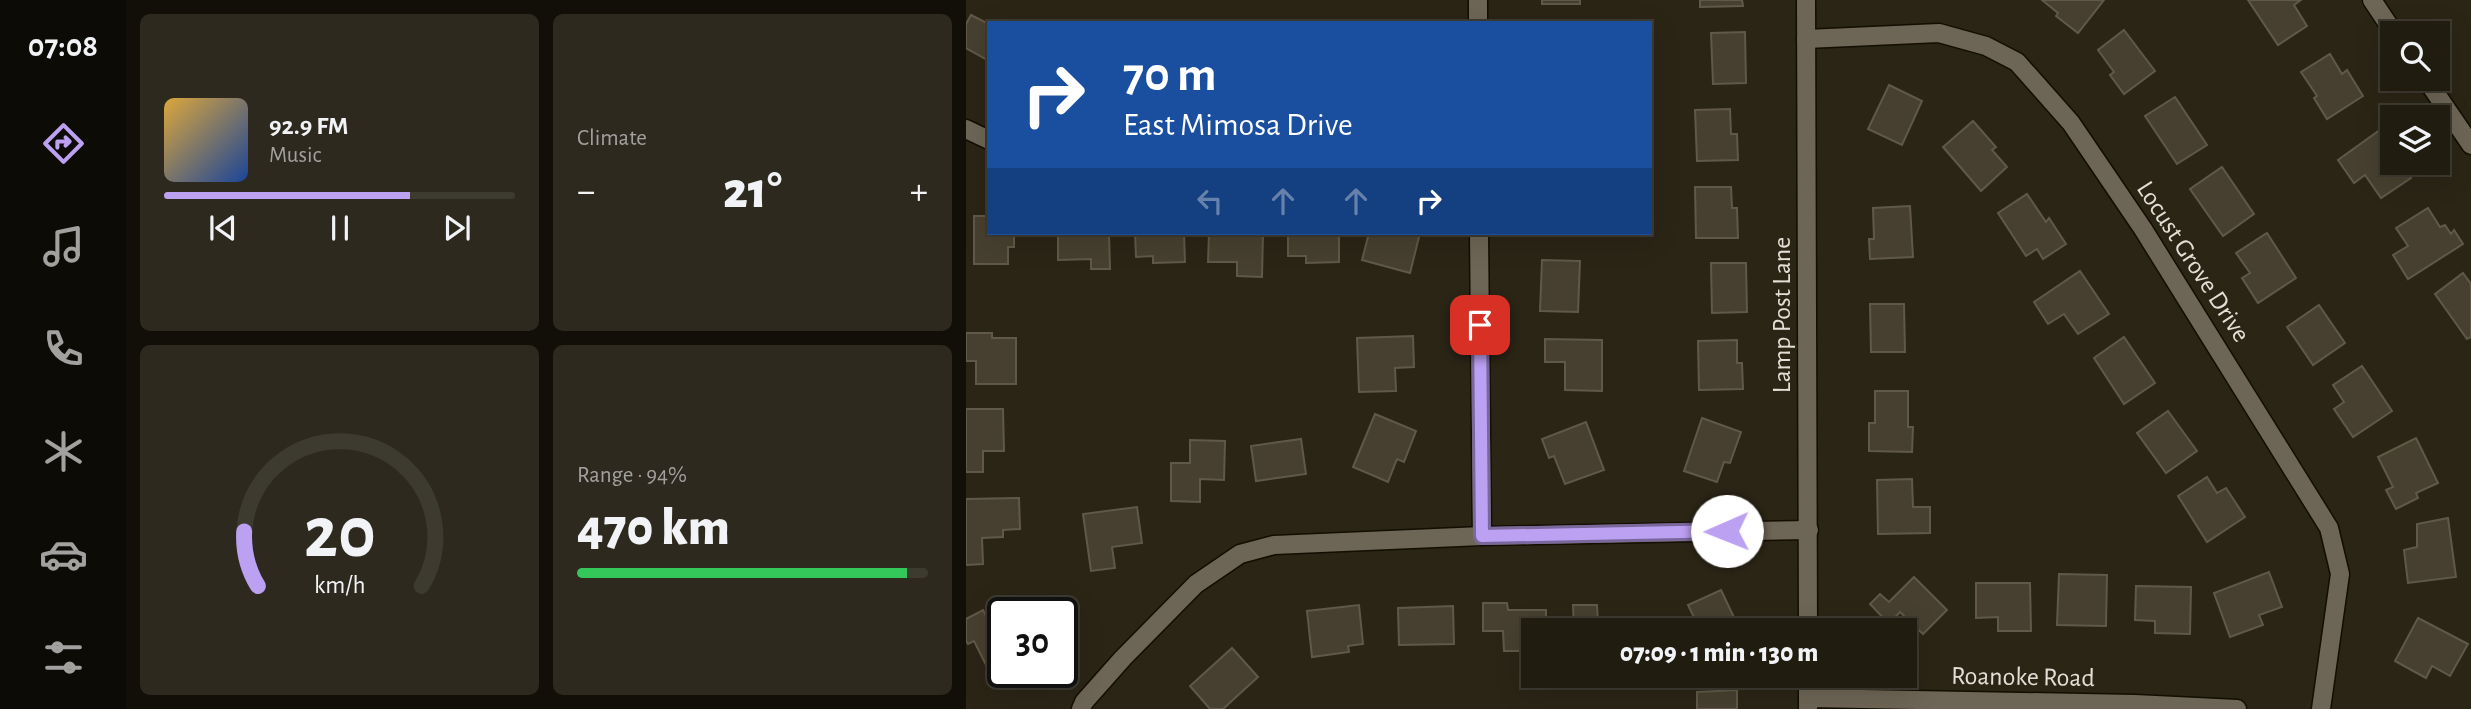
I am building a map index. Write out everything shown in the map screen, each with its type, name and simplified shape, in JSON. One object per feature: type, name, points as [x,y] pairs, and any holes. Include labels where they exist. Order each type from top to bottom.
[{"type":"street","points":[[1478,0],[1478,21]]},
{"type":"street","name":"Lamp Post Lane","points":[[1806,0],[1808,618]]},
{"type":"street","points":[[2372,0],[2387,21]]},
{"type":"street","name":"Locust Grove Drive","points":[[1806,39],[1939,33],[1986,46],[2017,62],[2071,123],[2151,240],[2329,528],[2340,574],[2321,709]]},
{"type":"street","points":[[2434,91],[2471,145]]},
{"type":"street","points":[[966,129],[987,139]]},
{"type":"street","points":[[1479,235],[1482,536]]},
{"type":"street","points":[[1081,709],[1084,702],[1123,658],[1196,584],[1240,554],[1274,545],[1482,536],[1809,530]]},
{"type":"street","name":"Roanoke Road","points":[[1808,704],[2237,709]]},
{"type":"building","points":[[1542,0],[1580,0],[1580,4],[1542,4]]},
{"type":"building","points":[[1700,0],[1742,0],[1743,6],[1700,7]]},
{"type":"building","points":[[2042,0],[2104,0],[2078,33],[2056,16],[2058,13]]},
{"type":"building","points":[[2248,0],[2301,0],[2294,5],[2307,26],[2278,45]]},
{"type":"building","points":[[971,15],[987,23],[987,60],[966,48],[966,24]]},
{"type":"building","points":[[2124,30],[2155,71],[2124,94],[2110,75],[2114,72],[2098,50]]},
{"type":"building","points":[[1745,32],[1746,83],[1713,84],[1711,33]]},
{"type":"building","points":[[2330,54],[2342,74],[2347,70],[2363,96],[2327,119],[2314,98],[2317,96],[2301,72]]},
{"type":"building","points":[[1889,85],[1922,101],[1902,145],[1868,129]]},
{"type":"building","points":[[2175,97],[2207,145],[2177,164],[2145,116]]},
{"type":"building","points":[[1730,109],[1731,134],[1737,134],[1738,160],[1697,161],[1695,110]]},
{"type":"building","points":[[1973,121],[1996,147],[1992,150],[2007,167],[1981,191],[1943,147]]},
{"type":"building","points":[[2380,130],[2380,175],[2409,175],[2411,178],[2381,198],[2365,175],[2354,183],[2338,160]]},
{"type":"building","points":[[2222,167],[2254,214],[2223,236],[2190,189]]},
{"type":"building","points":[[1695,187],[1731,187],[1732,208],[1737,208],[1738,238],[1696,238]]},
{"type":"building","points":[[2027,194],[2046,222],[2049,218],[2066,244],[2043,259],[2037,249],[2026,256],[1998,213]]},
{"type":"building","points":[[1910,206],[1913,257],[1870,259],[1869,239],[1874,239],[1873,208]]},
{"type":"building","points":[[2428,208],[2440,227],[2445,225],[2451,234],[2454,230],[2463,244],[2408,279],[2393,255],[2408,246],[2396,228]]},
{"type":"building","points":[[974,216],[987,216],[987,235],[1014,235],[1014,247],[1008,247],[1008,264],[974,264]]},
{"type":"building","points":[[2267,233],[2296,278],[2258,303],[2242,278],[2250,273],[2236,253]]},
{"type":"building","points":[[1058,235],[1109,235],[1110,269],[1091,269],[1091,259],[1058,260]]},
{"type":"building","points":[[1135,235],[1184,235],[1185,262],[1153,263],[1153,256],[1136,257]]},
{"type":"building","points":[[1209,235],[1263,235],[1262,277],[1237,276],[1237,262],[1208,262]]},
{"type":"building","points":[[1288,235],[1339,235],[1339,262],[1306,263],[1306,256],[1288,256]]},
{"type":"building","points":[[1368,235],[1420,235],[1410,273],[1362,260]]},
{"type":"building","points":[[1542,260],[1580,261],[1578,312],[1540,311]]},
{"type":"building","points":[[1711,263],[1746,263],[1747,312],[1712,313]]},
{"type":"building","points":[[2080,271],[2109,314],[2078,334],[2064,314],[2048,324],[2034,302]]},
{"type":"building","points":[[2463,273],[2471,284],[2471,337],[2467,339],[2435,294]]},
{"type":"building","points":[[1870,304],[1904,304],[1905,352],[1871,352]]},
{"type":"building","points":[[2319,305],[2345,343],[2313,365],[2287,327]]},
{"type":"building","points":[[966,333],[992,333],[992,338],[1016,338],[1016,384],[976,384],[976,361],[966,361]]},
{"type":"building","points":[[1413,336],[1414,367],[1395,368],[1396,391],[1359,392],[1357,338]]},
{"type":"building","points":[[2124,337],[2155,383],[2124,404],[2094,358]]},
{"type":"building","points":[[1545,339],[1602,340],[1602,391],[1565,390],[1565,362],[1545,362]]},
{"type":"building","points":[[1737,340],[1737,363],[1742,363],[1743,389],[1699,390],[1698,341]]},
{"type":"building","points":[[2362,366],[2392,411],[2353,437],[2334,409],[2344,402],[2333,385]]},
{"type":"building","points":[[1875,391],[1908,391],[1908,427],[1913,427],[1912,452],[1869,451],[1869,423],[1875,423]]},
{"type":"building","points":[[966,409],[1003,409],[1004,451],[983,451],[983,472],[966,472]]},
{"type":"building","points":[[2168,411],[2197,451],[2166,473],[2137,433]]},
{"type":"building","points":[[1375,414],[1416,431],[1404,462],[1397,459],[1388,482],[1353,467]]},
{"type":"building","points":[[1702,418],[1741,432],[1730,463],[1724,462],[1717,482],[1684,471]]},
{"type":"building","points":[[1586,422],[1604,470],[1565,484],[1554,456],[1549,458],[1542,439]]},
{"type":"building","points":[[2416,438],[2438,483],[2416,493],[2418,498],[2396,509],[2386,490],[2393,487],[2378,457]]},
{"type":"building","points":[[1301,439],[1306,474],[1256,481],[1251,446]]},
{"type":"building","points":[[1190,440],[1225,441],[1224,480],[1200,479],[1200,502],[1171,501],[1171,463],[1190,463]]},
{"type":"building","points":[[2207,477],[2217,493],[2226,488],[2245,517],[2207,542],[2178,496]]},
{"type":"building","points":[[1912,479],[1913,507],[1930,507],[1930,533],[1878,534],[1877,480]]},
{"type":"building","points":[[1019,498],[1020,529],[1003,530],[1003,537],[982,538],[983,564],[966,565],[966,499]]},
{"type":"building","points":[[1137,507],[1142,543],[1112,547],[1115,568],[1091,571],[1083,514]]},
{"type":"building","points":[[2448,518],[2456,577],[2408,583],[2404,550],[2417,547],[2417,524]]},
{"type":"building","points":[[2269,572],[2282,607],[2259,615],[2263,625],[2230,637],[2214,593]]},
{"type":"building","points":[[2059,574],[2107,575],[2106,626],[2057,625]]},
{"type":"building","points":[[1914,577],[1947,610],[1923,634],[1917,628],[1917,618],[1906,618],[1900,612],[1894,618],[1883,618],[1870,604],[1880,594],[1889,602]]},
{"type":"building","points":[[1976,583],[2030,583],[2031,631],[1998,631],[1998,617],[1976,618]]},
{"type":"building","points":[[2136,586],[2191,587],[2190,634],[2155,633],[2155,621],[2135,620]]},
{"type":"building","points":[[1721,590],[1734,618],[1694,618],[1688,605]]},
{"type":"building","points":[[1483,603],[1507,603],[1508,610],[1546,610],[1546,618],[1521,618],[1521,651],[1504,651],[1503,631],[1483,631]]},
{"type":"building","points":[[1359,605],[1363,644],[1348,646],[1349,652],[1312,657],[1307,611]]},
{"type":"building","points":[[1573,605],[1597,605],[1598,618],[1574,618]]},
{"type":"building","points":[[1453,606],[1454,644],[1399,645],[1398,608]]},
{"type":"building","points":[[983,610],[987,618],[987,667],[974,641],[968,644],[966,641],[966,619]]},
{"type":"building","points":[[2418,618],[2468,644],[2450,676],[2432,666],[2426,678],[2395,661]]},
{"type":"building","points":[[1232,648],[1258,677],[1223,709],[1210,709],[1190,686]]},
{"type":"building","points":[[1737,690],[1737,709],[1697,709],[1697,692]]},
{"type":"route","points":[[1480,325],[1482,536],[1727,531]]}]
